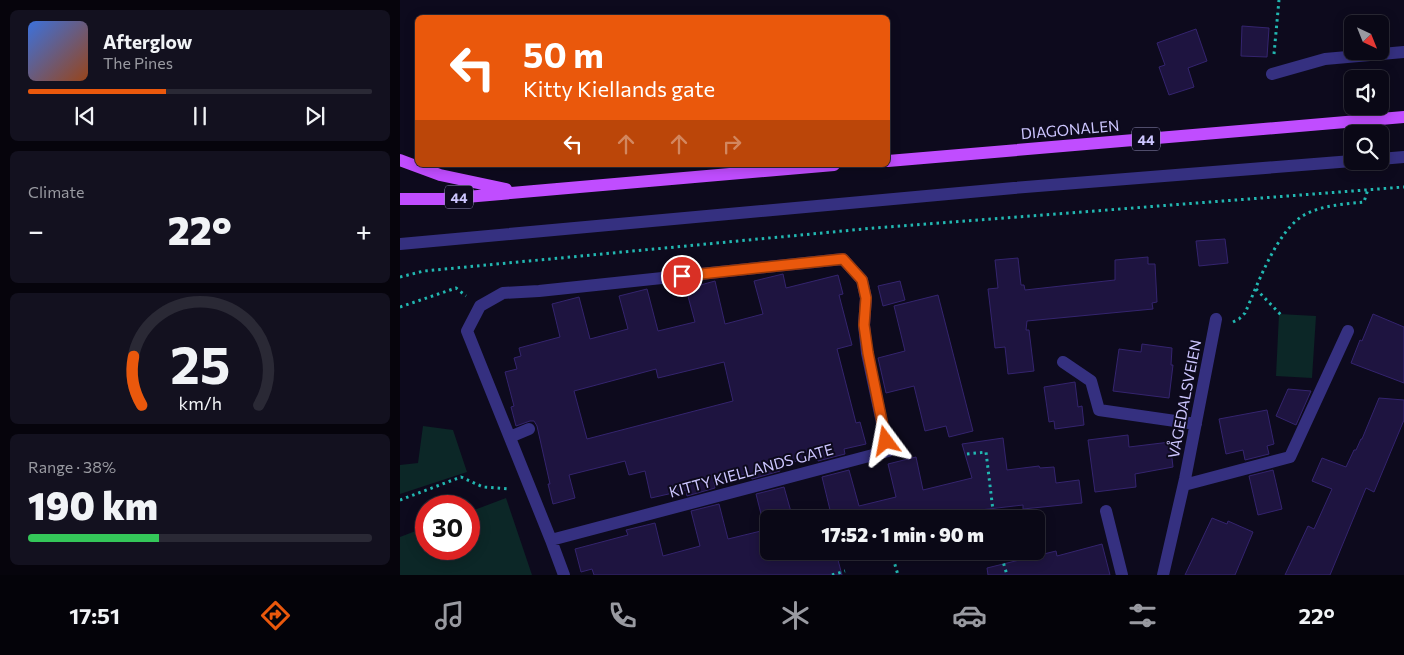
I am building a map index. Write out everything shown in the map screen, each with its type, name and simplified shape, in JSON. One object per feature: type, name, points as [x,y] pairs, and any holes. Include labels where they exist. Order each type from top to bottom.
[{"type":"main road","name":"DIAGONALEN","points":[[890,160],[1404,117]]},
{"type":"main road","name":"44","points":[[400,160],[415,166]]},
{"type":"main road","name":"44","points":[[419,167],[440,175],[518,191]]},
{"type":"main road","name":"44","points":[[400,199],[443,199],[810,167]]},
{"type":"street","points":[[1272,74],[1325,59],[1404,52]]},
{"type":"street","points":[[1389,158],[1404,157]]},
{"type":"street","points":[[400,244],[1024,187],[1344,162]]},
{"type":"street","name":"KITTY KIELLANDS GATE","points":[[480,306],[503,292],[539,291],[843,259],[862,280],[866,298],[864,325],[868,353],[888,451],[551,540]]},
{"type":"street","points":[[480,306],[467,331],[564,575]]},
{"type":"street","name":"VÅGEDALSVEIEN","points":[[1163,575],[1184,485],[1216,319]]},
{"type":"street","points":[[1184,485],[1290,457],[1348,331]]},
{"type":"street","points":[[1064,362],[1091,381],[1099,410],[1196,424]]},
{"type":"street","points":[[510,437],[529,429]]},
{"type":"street","points":[[1106,511],[1122,575]]},
{"type":"path","points":[[1272,74],[1279,0]]},
{"type":"path","points":[[400,277],[424,271],[874,228],[1404,187]]},
{"type":"path","points":[[1216,319],[1230,323],[1239,319],[1245,313],[1282,234],[1293,223],[1307,213],[1334,205],[1364,202],[1368,189]]},
{"type":"path","points":[[400,306],[456,288],[480,306]]},
{"type":"path","points":[[1256,290],[1282,316]]},
{"type":"path","points":[[967,454],[986,452],[993,510]]},
{"type":"path","points":[[400,500],[461,477],[483,487],[512,489],[530,486]]},
{"type":"path","points":[[894,560],[898,575]]},
{"type":"path","points":[[1003,560],[1007,575]]},
{"type":"path","points":[[832,575],[845,571]]},
{"type":"green space","points":[[1279,314],[1316,316],[1312,378],[1276,376]]},
{"type":"green space","points":[[423,426],[453,430],[467,472],[400,494],[400,465],[418,463]]},
{"type":"green space","points":[[506,498],[532,575],[400,575],[400,537],[415,531],[415,560],[480,560],[480,508]]},
{"type":"building","points":[[1242,26],[1269,28],[1267,57],[1241,56]]},
{"type":"building","points":[[1196,29],[1207,61],[1188,68],[1194,87],[1169,95],[1159,67],[1165,65],[1157,43]]},
{"type":"building","points":[[1225,239],[1228,263],[1199,266],[1196,241]]},
{"type":"building","points":[[1148,257],[1148,264],[1155,264],[1157,302],[1152,303],[1153,309],[1027,321],[1026,330],[1029,330],[1034,371],[1008,374],[1005,347],[995,348],[988,289],[998,288],[995,260],[1018,258],[1021,285],[1024,285],[1025,290],[1115,280],[1115,260]]},
{"type":"building","points":[[783,274],[786,288],[838,275],[843,294],[839,295],[852,345],[837,349],[856,423],[860,422],[866,444],[844,449],[845,454],[818,461],[817,456],[778,466],[780,471],[752,479],[750,473],[714,482],[715,488],[687,496],[686,490],[651,498],[645,471],[629,475],[625,461],[569,475],[575,498],[553,504],[537,426],[534,421],[530,421],[516,426],[511,407],[514,406],[505,372],[517,369],[514,358],[521,356],[519,348],[560,337],[552,304],[579,297],[590,339],[628,329],[619,296],[647,289],[658,331],[695,322],[686,289],[715,281],[725,324],[763,314],[754,281]],"holes":[[[724,362],[733,401],[587,439],[574,391],[656,369],[658,378]]]},
{"type":"building","points":[[900,281],[905,300],[883,306],[878,286]]},
{"type":"building","points":[[938,295],[973,431],[949,437],[946,426],[925,431],[914,386],[886,393],[878,358],[905,351],[894,306]]},
{"type":"building","points":[[1373,314],[1404,327],[1404,383],[1351,363]]},
{"type":"building","points":[[1142,344],[1172,348],[1171,365],[1173,365],[1169,398],[1113,391],[1119,349],[1141,352]]},
{"type":"building","points":[[1075,382],[1078,407],[1082,406],[1084,425],[1055,429],[1054,421],[1049,422],[1044,387]]},
{"type":"building","points":[[1288,389],[1311,391],[1296,425],[1276,416]]},
{"type":"building","points":[[1379,398],[1404,400],[1404,420],[1374,492],[1366,488],[1330,575],[1285,575],[1308,526],[1314,529],[1332,489],[1312,481],[1322,458],[1346,467],[1362,439]]},
{"type":"building","points":[[1267,410],[1274,444],[1267,446],[1269,454],[1245,460],[1243,450],[1226,454],[1219,419]]},
{"type":"building","points":[[1128,435],[1129,447],[1170,442],[1173,467],[1135,474],[1136,487],[1095,492],[1088,440]]},
{"type":"building","points":[[1003,438],[1007,470],[1039,466],[1040,468],[1054,467],[1056,483],[1079,480],[1082,503],[1023,509],[1023,505],[980,510],[830,510],[822,477],[849,470],[859,506],[896,497],[888,464],[916,457],[923,490],[972,478],[962,444]]},
{"type":"building","points":[[1273,470],[1282,509],[1258,515],[1249,476]]},
{"type":"building","points":[[784,487],[790,510],[760,510],[756,494]]},
{"type":"building","points":[[719,504],[728,539],[760,531],[760,560],[838,560],[842,575],[594,575],[592,569],[581,572],[575,549],[628,535],[626,530],[655,523],[663,556],[700,546],[691,511]]},
{"type":"building","points":[[1212,518],[1227,524],[1228,521],[1253,532],[1235,575],[1185,575]]},
{"type":"building","points":[[1102,544],[1110,575],[988,575],[987,568],[1019,560],[1045,560],[1045,554],[1056,551],[1057,556]]},
{"type":"route","points":[[682,276],[843,259],[862,280],[866,298],[864,325],[868,353],[886,441]]}]
